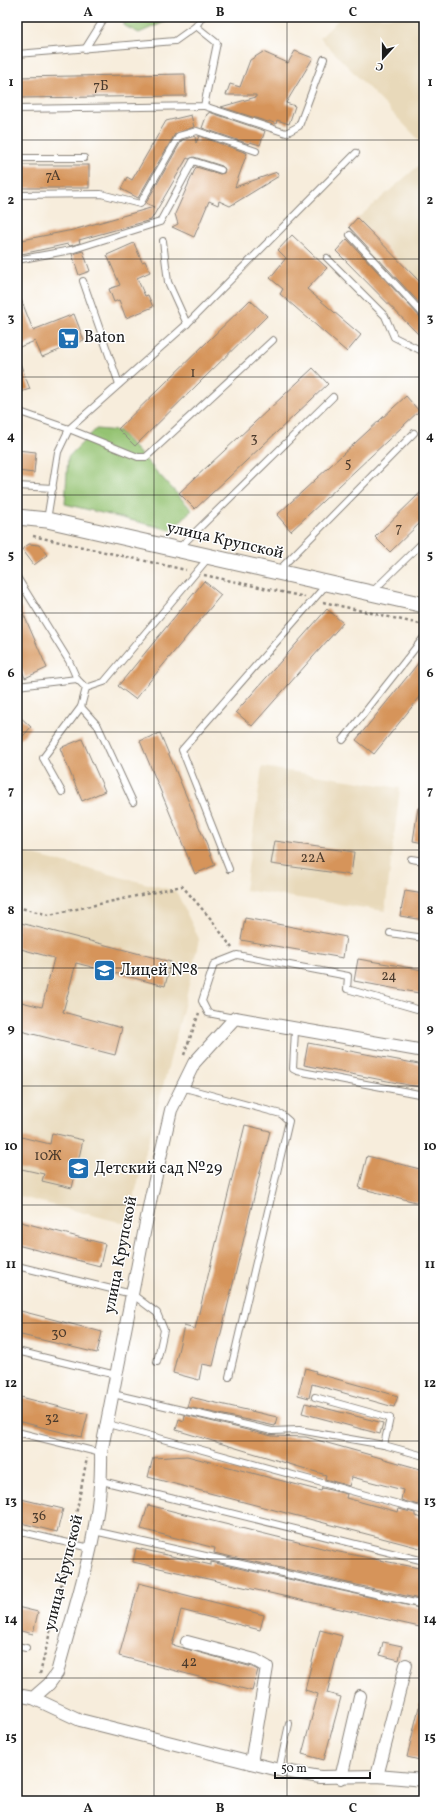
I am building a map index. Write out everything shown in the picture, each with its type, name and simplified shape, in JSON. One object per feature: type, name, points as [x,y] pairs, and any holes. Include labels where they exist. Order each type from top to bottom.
[{"type":"street","name":"улица Крупской","points":[[17,518],[47,520],[424,605]]},
{"type":"street","name":"улица Крупской","points":[[33,1698],[49,1684],[57,1673],[94,1531],[102,1481],[101,1453],[108,1424],[116,1375],[151,1198],[171,1110],[194,1063],[235,1018]]},
{"type":"street","points":[[235,1018],[295,1030],[424,1051]]},
{"type":"street","points":[[187,1642],[255,1660],[267,1667],[251,1763]]},
{"type":"street","points":[[377,1776],[406,1665]]},
{"type":"street","points":[[17,1695],[33,1698],[80,1720],[279,1770],[320,1777],[341,1778],[377,1776],[424,1780]]},
{"type":"street","points":[[341,1778],[360,1696]]},
{"type":"lane","points":[[85,49],[105,17]]},
{"type":"lane","points":[[17,54],[175,41],[196,26],[202,17]]},
{"type":"lane","points":[[196,26],[218,43],[204,106]]},
{"type":"lane","points":[[17,109],[204,106],[286,133],[299,126],[324,59]]},
{"type":"lane","points":[[17,195],[102,194],[140,204],[179,136],[198,131],[256,151]]},
{"type":"lane","points":[[47,520],[58,452],[69,428],[187,324],[356,153]]},
{"type":"lane","points":[[17,158],[84,158]]},
{"type":"lane","points":[[17,260],[71,250],[160,222],[193,160],[221,170]]},
{"type":"lane","points":[[350,235],[424,315]]},
{"type":"lane","points":[[163,241],[168,282],[187,324]]},
{"type":"lane","points":[[328,258],[385,316],[394,337],[424,352]]},
{"type":"lane","points":[[83,281],[119,384]]},
{"type":"lane","points":[[17,410],[69,428],[138,457],[146,457],[273,340]]},
{"type":"lane","points":[[178,549],[334,397]]},
{"type":"lane","points":[[277,572],[414,433]]},
{"type":"lane","points":[[17,486],[53,488]]},
{"type":"lane","points":[[371,593],[424,541]]},
{"type":"lane","points":[[86,688],[104,682],[210,556]]},
{"type":"lane","points":[[17,577],[69,661],[77,679],[86,688]]},
{"type":"lane","points":[[229,869],[182,750],[328,583]]},
{"type":"lane","points":[[343,740],[424,637]]},
{"type":"lane","points":[[17,686],[77,679]]},
{"type":"lane","points":[[62,792],[43,758],[81,707],[86,688]]},
{"type":"lane","points":[[81,707],[98,726],[133,802]]},
{"type":"lane","points":[[411,860],[424,861]]},
{"type":"lane","points":[[390,933],[424,938]]},
{"type":"lane","points":[[235,1018],[208,1013],[202,1001],[214,964],[237,955],[348,976],[346,989],[424,1011]]},
{"type":"lane","points":[[295,1030],[293,1069],[424,1095]]},
{"type":"lane","points":[[181,1087],[281,1114],[289,1120],[229,1377]]},
{"type":"lane","points":[[17,1266],[132,1294],[157,1313],[164,1330],[157,1362]]},
{"type":"lane","points":[[17,1351],[116,1375]]},
{"type":"lane","points":[[113,1394],[272,1431],[299,1430],[384,1445],[424,1456]]},
{"type":"lane","points":[[315,1397],[390,1418],[384,1445]]},
{"type":"lane","points":[[108,1424],[424,1511]]},
{"type":"lane","points":[[17,1432],[101,1453]]},
{"type":"lane","points":[[102,1481],[424,1561]]},
{"type":"lane","points":[[17,1531],[90,1548]]},
{"type":"lane","points":[[94,1531],[424,1605]]},
{"type":"lane","points":[[17,1646],[26,1648]]},
{"type":"lane","points":[[279,1770],[289,1724]]},
{"type":"path","points":[[33,536],[424,625]]},
{"type":"path","points":[[17,907],[49,915],[182,886],[211,919],[237,955]]},
{"type":"shaded area","points":[[341,17],[424,17],[424,145],[320,38]]},
{"type":"shaded area","points":[[424,161],[424,285],[358,218]]},
{"type":"shaded area","points":[[262,767],[400,788],[385,911],[245,890]]},
{"type":"shaded area","name":"Лицей №8","points":[[17,851],[176,891],[199,939],[185,1002],[127,1224],[17,1196]]},
{"type":"green space","points":[[128,17],[176,17],[139,33],[123,25]]},
{"type":"green space","points":[[96,429],[119,431],[192,510],[171,530],[65,504],[68,457]]},
{"type":"building","points":[[295,51],[313,58],[286,103],[295,106],[289,124],[277,120],[276,124],[269,121],[268,122],[221,107],[256,97],[256,95],[226,95],[230,84],[240,87],[250,60],[263,52],[288,63]]},
{"type":"building","points":[[185,74],[186,96],[17,98],[17,77]]},
{"type":"building","points":[[209,112],[265,131],[260,145],[250,142],[249,144],[202,128]]},
{"type":"building","points":[[191,115],[194,127],[175,134],[138,198],[121,189],[127,177],[132,180],[166,121]]},
{"type":"building","points":[[195,136],[196,143],[199,136],[247,153],[235,187],[277,172],[279,176],[230,206],[219,201],[218,205],[209,201],[194,237],[172,227],[178,224],[175,214],[196,167],[220,174],[224,173],[225,169],[222,166],[194,157],[189,159],[187,158],[151,220],[79,240],[80,243],[70,246],[68,244],[17,255],[17,241],[73,230],[154,207],[146,203],[182,140]]},
{"type":"building","points":[[17,165],[89,165],[89,188],[17,188]]},
{"type":"building","points":[[357,218],[424,286],[424,308],[349,227]]},
{"type":"building","points":[[292,235],[327,268],[307,289],[361,335],[347,352],[280,294],[283,289],[270,278],[286,258],[278,250]]},
{"type":"building","points":[[347,239],[421,318],[424,319],[424,340],[336,251]]},
{"type":"building","points":[[134,243],[142,262],[145,261],[150,272],[137,278],[145,296],[148,295],[153,307],[126,318],[119,300],[114,302],[109,289],[120,285],[107,255]]},
{"type":"building","points":[[83,251],[90,271],[79,275],[72,254]]},
{"type":"building","points":[[17,289],[33,330],[74,314],[84,340],[42,357],[35,341],[17,348]]},
{"type":"building","points":[[250,300],[267,316],[135,446],[118,429]]},
{"type":"building","points":[[17,358],[30,389],[17,393]]},
{"type":"building","points":[[313,368],[328,384],[195,509],[179,493]]},
{"type":"building","points":[[406,396],[419,411],[291,531],[277,515]]},
{"type":"building","points":[[17,450],[36,452],[34,473],[17,471]]},
{"type":"building","points":[[424,489],[424,519],[390,552],[375,537]]},
{"type":"building","points":[[29,544],[39,545],[47,555],[34,565],[22,549]]},
{"type":"building","points":[[204,581],[221,595],[135,699],[118,686]]},
{"type":"building","points":[[17,599],[47,668],[25,678],[17,658]]},
{"type":"building","points":[[327,609],[343,623],[252,726],[236,712]]},
{"type":"building","points":[[424,656],[424,692],[374,754],[356,740]]},
{"type":"building","points":[[17,714],[31,727],[17,743]]},
{"type":"building","points":[[160,733],[215,865],[195,874],[140,741]]},
{"type":"building","points":[[82,739],[105,791],[82,801],[60,748]]},
{"type":"building","points":[[418,808],[424,808],[424,843],[413,841]]},
{"type":"building","points":[[275,841],[354,852],[351,875],[271,864]]},
{"type":"building","points":[[405,891],[424,894],[424,920],[400,916]]},
{"type":"building","points":[[245,918],[346,937],[343,958],[241,940]]},
{"type":"building","points":[[17,922],[171,962],[165,986],[76,963],[63,1012],[122,1028],[115,1055],[17,1030],[17,1001],[42,1007],[54,958],[17,948]]},
{"type":"building","points":[[358,959],[424,970],[424,994],[354,981]]},
{"type":"building","points":[[308,1043],[424,1065],[424,1088],[304,1065]]},
{"type":"building","points":[[245,1125],[270,1131],[213,1366],[202,1364],[199,1380],[173,1373],[184,1326],[195,1329]]},
{"type":"building","points":[[52,1133],[83,1140],[72,1188],[42,1181],[44,1174],[17,1168],[17,1136],[50,1144]]},
{"type":"building","points":[[367,1156],[424,1170],[424,1204],[359,1188]]},
{"type":"building","points":[[17,1221],[105,1244],[100,1266],[17,1245]]},
{"type":"building","points":[[17,1310],[102,1332],[97,1353],[17,1334]]},
{"type":"building","points":[[305,1368],[316,1371],[315,1373],[398,1396],[394,1407],[312,1384],[309,1398],[298,1395]]},
{"type":"building","points":[[17,1396],[88,1414],[82,1437],[17,1421]]},
{"type":"building","points":[[190,1397],[277,1417],[275,1426],[187,1407]]},
{"type":"building","points":[[305,1403],[383,1423],[380,1434],[302,1413]]},
{"type":"building","points":[[185,1415],[272,1436],[306,1437],[424,1470],[424,1496],[421,1495],[418,1505],[401,1500],[403,1490],[352,1477],[349,1486],[325,1479],[326,1475],[176,1430],[179,1419],[184,1421]]},
{"type":"building","points":[[187,1456],[321,1491],[322,1488],[347,1494],[346,1498],[398,1512],[399,1509],[415,1513],[415,1516],[424,1519],[424,1549],[148,1477],[153,1458]]},
{"type":"building","points":[[17,1498],[63,1509],[57,1532],[17,1522]]},
{"type":"building","points":[[148,1505],[334,1551],[424,1569],[424,1600],[214,1553],[215,1548],[141,1529]]},
{"type":"building","points":[[136,1548],[211,1565],[211,1562],[424,1609],[424,1628],[133,1562]]},
{"type":"building","points":[[139,1583],[264,1615],[260,1630],[181,1610],[172,1645],[252,1667],[258,1670],[252,1691],[119,1656]]},
{"type":"building","points":[[17,1607],[38,1612],[33,1634],[17,1630]]},
{"type":"building","points":[[320,1630],[342,1636],[327,1693],[341,1697],[324,1760],[302,1754],[318,1694],[305,1690]]},
{"type":"building","points":[[383,1642],[402,1646],[399,1660],[380,1655]]},
{"type":"building","points":[[420,1703],[424,1703],[424,1761],[407,1757]]},
{"type":"place","name":"Baton","points":[[69,338]]},
{"type":"place","name":"Лицей №8","points":[[105,971]]},
{"type":"place","name":"Детский сад №29","points":[[79,1169]]}]
